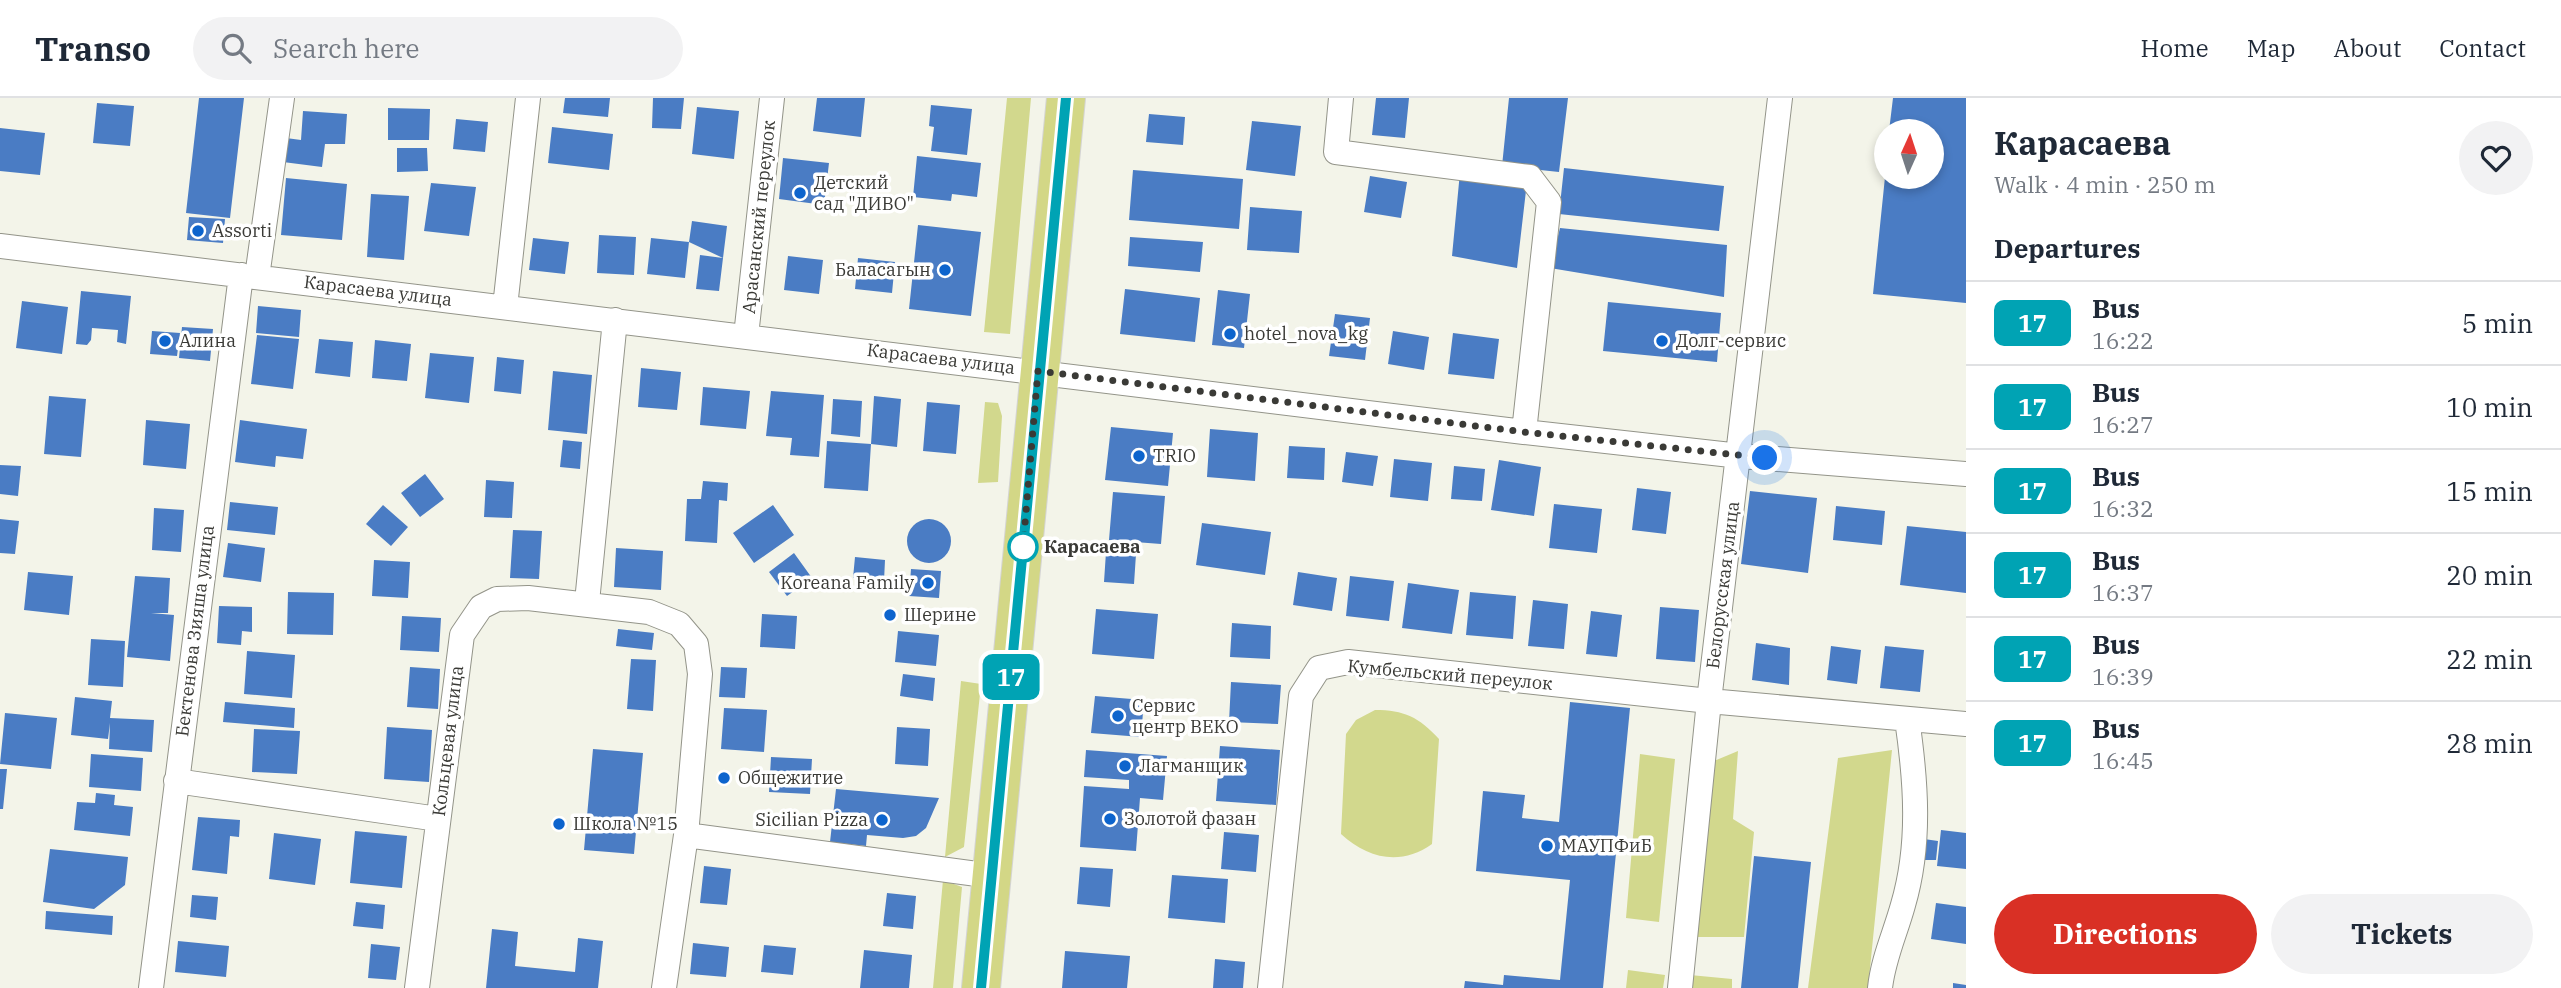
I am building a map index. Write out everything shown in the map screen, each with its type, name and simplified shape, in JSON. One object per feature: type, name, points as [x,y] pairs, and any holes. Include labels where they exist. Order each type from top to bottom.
[{"type":"main road","points":[[981,988],[1066,98]]},
{"type":"street","name":"Бектенова Зияша улица","points":[[151,988],[176,781],[249,276],[282,98]]},
{"type":"street","points":[[505,307],[528,98]]},
{"type":"street","name":"Арасанский переулок","points":[[746,336],[772,98]]},
{"type":"street","points":[[1341,98],[1336,152],[1530,177],[1549,202],[1524,432]]},
{"type":"street","name":"Белорусская улица","points":[[1680,988],[1709,701],[1740,456],[1780,98]]},
{"type":"street","name":"Карасаева улица","points":[[0,246],[1524,432],[1740,456],[1966,474]]},
{"type":"street","points":[[587,602],[615,320]]},
{"type":"street","name":"Кольцевая улица","points":[[416,988],[462,635],[481,607],[497,599],[587,602],[649,612],[679,624],[696,644],[700,674],[686,835],[664,988]]},
{"type":"street","name":"Кумбельский переулок","points":[[1270,988],[1301,696],[1319,668],[1348,662],[1709,701],[1966,724]]},
{"type":"street","points":[[1880,988],[1882,968],[1903,904],[1916,811],[1907,719]]},
{"type":"street","points":[[176,781],[438,818]]},
{"type":"street","points":[[686,835],[992,876]]},
{"type":"green space","points":[[1007,98],[1031,98],[1010,334],[984,332]]},
{"type":"green space","points":[[985,402],[998,403],[1002,416],[998,482],[978,483]]},
{"type":"green space","points":[[961,681],[981,684],[964,847],[945,857]]},
{"type":"green space","points":[[1375,710],[1394,711],[1410,716],[1425,725],[1439,739],[1432,844],[1408,855],[1385,857],[1373,854],[1351,843],[1341,834],[1346,734],[1356,720]]},
{"type":"green space","points":[[1892,750],[1868,988],[1808,988],[1838,758]]},
{"type":"green space","points":[[1738,751],[1733,819],[1754,832],[1744,937],[1696,937],[1714,761]]},
{"type":"green space","points":[[1640,754],[1675,759],[1659,922],[1626,918]]},
{"type":"green space","points":[[943,880],[962,887],[953,988],[933,988]]},
{"type":"green space","points":[[1628,970],[1665,975],[1663,988],[1626,988]]},
{"type":"green space","points":[[1690,975],[1732,979],[1732,988],[1689,988]]},
{"type":"building","points":[[199,98],[244,98],[230,218],[186,213]]},
{"type":"building","points":[[565,98],[610,98],[608,117],[563,113]]},
{"type":"building","points":[[653,98],[684,98],[681,129],[652,128]]},
{"type":"building","points":[[817,98],[865,98],[861,137],[813,131]]},
{"type":"building","points":[[1376,98],[1409,98],[1405,138],[1372,135]]},
{"type":"building","points":[[1509,98],[1568,98],[1559,172],[1502,166]]},
{"type":"building","points":[[1893,98],[1966,98],[1966,303],[1873,294],[1884,189],[1944,189],[1944,119],[1890,119]]},
{"type":"building","points":[[97,103],[134,106],[130,146],[93,143]]},
{"type":"building","points":[[931,105],[972,109],[967,155],[931,151],[934,127],[929,126]]},
{"type":"building","points":[[697,107],[739,111],[734,159],[692,154]]},
{"type":"building","points":[[388,108],[430,109],[429,140],[388,140]]},
{"type":"building","points":[[303,111],[347,114],[345,144],[325,144],[322,167],[283,162],[286,138],[301,140]]},
{"type":"building","points":[[1149,114],[1185,117],[1183,145],[1146,142]]},
{"type":"building","points":[[456,119],[488,122],[485,152],[453,149]]},
{"type":"building","points":[[1252,121],[1301,126],[1295,176],[1246,170]]},
{"type":"building","points":[[552,127],[613,134],[609,170],[548,163]]},
{"type":"building","points":[[0,128],[45,133],[40,175],[0,171]]},
{"type":"building","points":[[397,148],[427,148],[428,171],[397,172]]},
{"type":"building","points":[[917,156],[981,163],[977,197],[952,194],[951,201],[913,197]]},
{"type":"building","points":[[783,158],[829,163],[824,205],[779,199]]},
{"type":"building","points":[[1564,168],[1724,186],[1719,231],[1559,214]]},
{"type":"building","points":[[1133,170],[1243,179],[1239,229],[1129,220]]},
{"type":"building","points":[[1460,172],[1527,182],[1517,268],[1452,256]]},
{"type":"building","points":[[1370,176],[1407,182],[1401,218],[1364,212]]},
{"type":"building","points":[[286,178],[347,184],[342,240],[281,235]]},
{"type":"building","points":[[431,183],[476,187],[469,236],[424,231]]},
{"type":"building","points":[[371,194],[409,196],[404,260],[367,257]]},
{"type":"building","points":[[1250,207],[1302,211],[1299,253],[1247,250]]},
{"type":"building","points":[[189,217],[225,219],[223,243],[187,240]]},
{"type":"building","points":[[692,221],[727,226],[723,258],[689,242]]},
{"type":"building","name":"Баласагын","points":[[918,225],[981,232],[971,316],[909,309]]},
{"type":"building","points":[[1560,228],[1727,245],[1724,297],[1550,268]]},
{"type":"building","points":[[599,235],[636,237],[634,275],[597,273]]},
{"type":"building","points":[[1130,237],[1203,242],[1200,272],[1128,266]]},
{"type":"building","points":[[533,238],[569,242],[565,274],[529,270]]},
{"type":"building","points":[[651,238],[689,242],[685,278],[647,274]]},
{"type":"building","points":[[700,255],[723,258],[719,291],[696,289]]},
{"type":"building","points":[[788,256],[823,260],[819,294],[784,290]]},
{"type":"building","points":[[858,258],[895,262],[892,293],[855,289]]},
{"type":"building","points":[[1125,289],[1200,298],[1195,342],[1120,334]]},
{"type":"building","points":[[1218,290],[1250,294],[1244,348],[1212,345]]},
{"type":"building","points":[[81,291],[131,296],[126,344],[117,342],[118,330],[92,328],[91,340],[87,345],[76,344]]},
{"type":"building","points":[[22,301],[68,307],[62,354],[16,348]]},
{"type":"building","points":[[1608,302],[1721,313],[1717,362],[1603,351]]},
{"type":"building","points":[[258,306],[301,310],[299,337],[256,333]]},
{"type":"building","points":[[1335,314],[1370,318],[1365,360],[1329,356]]},
{"type":"building","points":[[182,327],[213,329],[210,361],[179,358]]},
{"type":"building","points":[[152,331],[180,333],[177,356],[150,354]]},
{"type":"building","points":[[1393,331],[1429,337],[1424,370],[1388,364]]},
{"type":"building","points":[[1453,333],[1499,339],[1494,379],[1448,374]]},
{"type":"building","points":[[257,335],[299,339],[293,389],[251,384]]},
{"type":"building","points":[[319,339],[353,342],[350,377],[315,373]]},
{"type":"building","points":[[375,340],[411,344],[407,381],[372,378]]},
{"type":"building","points":[[430,353],[474,357],[469,403],[425,398]]},
{"type":"building","points":[[497,357],[524,360],[521,394],[494,391]]},
{"type":"building","points":[[641,368],[681,372],[677,410],[638,407]]},
{"type":"building","points":[[553,371],[592,375],[587,434],[548,430]]},
{"type":"building","points":[[703,387],[750,391],[746,429],[700,425]]},
{"type":"building","points":[[771,391],[824,395],[819,457],[790,455],[792,438],[766,436]]},
{"type":"building","points":[[49,396],[86,399],[81,457],[44,454]]},
{"type":"building","points":[[874,396],[901,399],[897,447],[871,444]]},
{"type":"building","points":[[833,399],[862,401],[860,437],[831,434]]},
{"type":"building","points":[[927,402],[960,405],[956,454],[923,451]]},
{"type":"building","points":[[146,420],[190,424],[186,469],[143,465]]},
{"type":"building","points":[[240,420],[307,429],[303,459],[276,456],[275,467],[235,462]]},
{"type":"building","name":"TRIO","points":[[1111,427],[1173,433],[1168,486],[1105,480]]},
{"type":"building","points":[[1210,429],[1258,433],[1255,481],[1207,477]]},
{"type":"building","points":[[563,440],[582,442],[580,469],[560,467]]},
{"type":"building","points":[[827,441],[871,444],[868,491],[824,488]]},
{"type":"building","points":[[1289,446],[1325,448],[1324,480],[1287,478]]},
{"type":"building","points":[[1346,452],[1378,456],[1373,486],[1342,482]]},
{"type":"building","points":[[1394,459],[1432,463],[1428,501],[1390,497]]},
{"type":"building","points":[[1499,460],[1541,467],[1534,516],[1491,510]]},
{"type":"building","points":[[0,465],[21,466],[18,496],[0,494]]},
{"type":"building","points":[[1454,466],[1485,469],[1482,501],[1451,499]]},
{"type":"building","points":[[425,474],[444,499],[420,517],[401,493]]},
{"type":"building","points":[[486,480],[514,482],[512,518],[484,517]]},
{"type":"building","points":[[703,481],[728,483],[727,501],[719,500],[717,543],[685,541],[687,499],[701,499]]},
{"type":"building","points":[[1637,488],[1671,492],[1666,534],[1632,530]]},
{"type":"building","points":[[1750,491],[1817,498],[1808,573],[1741,564]]},
{"type":"building","points":[[1113,492],[1165,496],[1161,544],[1109,540]]},
{"type":"building","points":[[230,502],[278,507],[275,535],[227,530]]},
{"type":"building","points":[[1554,504],[1602,509],[1597,553],[1549,548]]},
{"type":"building","points":[[383,505],[408,527],[391,546],[366,524]]},
{"type":"building","points":[[773,505],[794,535],[754,563],[733,533]]},
{"type":"building","points":[[1836,506],[1885,511],[1882,545],[1833,540]]},
{"type":"building","points":[[154,508],[184,510],[181,552],[152,550]]},
{"type":"building","points":[[0,519],[19,521],[15,554],[0,553]]},
{"type":"building","points":[[929,519],[945,525],[951,541],[945,557],[929,563],[913,557],[907,541],[913,525]]},
{"type":"building","points":[[1202,523],[1271,532],[1265,575],[1196,565]]},
{"type":"building","points":[[1907,526],[1966,532],[1966,593],[1900,585]]},
{"type":"building","points":[[513,530],[542,531],[539,579],[510,578]]},
{"type":"building","points":[[228,543],[265,548],[261,582],[223,577]]},
{"type":"building","points":[[616,548],[663,551],[661,590],[614,587]]},
{"type":"building","points":[[1106,552],[1136,554],[1134,584],[1104,582]]},
{"type":"building","points":[[794,553],[812,578],[787,596],[769,572]]},
{"type":"building","points":[[855,557],[885,560],[884,581],[853,578]]},
{"type":"building","points":[[374,560],[410,562],[408,598],[372,596]]},
{"type":"building","points":[[911,569],[941,571],[939,598],[909,596]]},
{"type":"building","points":[[28,572],[73,576],[69,615],[24,610]]},
{"type":"building","points":[[1298,572],[1337,578],[1332,611],[1293,605]]},
{"type":"building","points":[[135,576],[170,578],[168,613],[151,613],[174,615],[170,661],[127,657]]},
{"type":"building","points":[[1350,576],[1394,581],[1389,621],[1346,616]]},
{"type":"building","points":[[1408,583],[1459,590],[1452,634],[1402,628]]},
{"type":"building","points":[[288,592],[334,593],[333,635],[287,634]]},
{"type":"building","points":[[1470,592],[1516,596],[1513,639],[1466,635]]},
{"type":"building","points":[[1533,600],[1568,604],[1564,649],[1528,646]]},
{"type":"building","points":[[219,606],[252,607],[252,632],[242,631],[241,645],[217,643]]},
{"type":"building","points":[[1660,607],[1699,610],[1695,662],[1656,659]]},
{"type":"building","points":[[1096,609],[1158,614],[1154,659],[1092,654]]},
{"type":"building","points":[[1591,611],[1622,615],[1617,657],[1586,654]]},
{"type":"building","points":[[762,614],[797,616],[795,649],[760,647]]},
{"type":"building","points":[[402,616],[441,618],[439,652],[400,650]]},
{"type":"building","points":[[1232,623],[1271,626],[1270,659],[1230,657]]},
{"type":"building","points":[[618,629],[654,633],[652,650],[616,646]]},
{"type":"building","points":[[898,631],[939,635],[936,666],[895,662]]},
{"type":"building","points":[[91,639],[125,641],[123,687],[88,685]]},
{"type":"building","points":[[1756,643],[1790,648],[1789,685],[1752,680]]},
{"type":"building","points":[[1831,646],[1861,650],[1857,684],[1827,680]]},
{"type":"building","points":[[1885,646],[1924,650],[1920,692],[1880,688]]},
{"type":"building","points":[[247,651],[295,655],[292,698],[244,694]]},
{"type":"building","points":[[631,659],[656,660],[653,711],[627,709]]},
{"type":"building","points":[[410,667],[440,669],[438,709],[407,707]]},
{"type":"building","points":[[721,667],[747,668],[745,698],[719,697]]},
{"type":"building","points":[[903,674],[935,678],[933,701],[900,696]]},
{"type":"building","points":[[1231,682],[1281,685],[1278,724],[1229,722]]},
{"type":"building","name":"Сервис центр BEKO","points":[[1095,696],[1144,700],[1141,737],[1091,733]]},
{"type":"building","points":[[75,697],[112,701],[110,718],[154,720],[152,752],[109,749],[110,723],[108,739],[71,735]]},
{"type":"building","points":[[225,702],[295,708],[294,728],[223,722]]},
{"type":"building","name":"МАУПФиБ","points":[[1570,702],[1630,708],[1603,988],[1464,988],[1465,981],[1503,985],[1504,975],[1560,980],[1570,880],[1476,871],[1483,791],[1525,795],[1522,818],[1559,822]]},
{"type":"building","points":[[724,708],[767,710],[764,752],[721,749]]},
{"type":"building","points":[[5,713],[57,718],[51,769],[0,764]]},
{"type":"building","points":[[387,727],[432,730],[429,782],[384,779]]},
{"type":"building","points":[[897,727],[930,729],[928,766],[895,764]]},
{"type":"building","points":[[254,729],[300,731],[297,774],[252,772]]},
{"type":"building","points":[[1220,746],[1280,750],[1276,805],[1216,801]]},
{"type":"building","points":[[593,749],[643,753],[634,854],[584,850]]},
{"type":"building","points":[[1086,750],[1167,756],[1163,800],[1140,798],[1136,851],[1080,847],[1084,786],[1129,789],[1129,780],[1084,777]]},
{"type":"building","points":[[91,754],[143,758],[141,791],[89,787]]},
{"type":"building","points":[[771,757],[812,759],[810,794],[769,792]]},
{"type":"building","points":[[0,769],[7,769],[3,809],[0,809]]},
{"type":"building","name":"Sicilian Pizza","points":[[836,789],[939,798],[926,828],[916,836],[903,838],[867,835],[866,846],[830,842]]},
{"type":"building","points":[[96,793],[115,795],[114,805],[133,807],[130,836],[74,830],[77,802],[95,803]]},
{"type":"building","points":[[198,817],[240,820],[239,837],[230,836],[227,874],[192,870]]},
{"type":"building","points":[[1941,830],[1966,833],[1966,869],[1937,866]]},
{"type":"building","points":[[355,831],[407,836],[402,888],[350,883]]},
{"type":"building","points":[[1224,832],[1259,835],[1256,872],[1221,869]]},
{"type":"building","points":[[274,833],[321,839],[315,885],[269,879]]},
{"type":"building","points":[[1924,839],[1938,841],[1936,860],[1924,860]]},
{"type":"building","points":[[50,849],[128,857],[125,885],[94,909],[43,902]]},
{"type":"building","points":[[1754,856],[1811,862],[1798,988],[1741,988]]},
{"type":"building","points":[[704,866],[731,869],[727,905],[700,903]]},
{"type":"building","points":[[1080,867],[1113,869],[1110,907],[1077,904]]},
{"type":"building","points":[[1172,875],[1228,879],[1225,923],[1168,918]]},
{"type":"building","points":[[887,893],[916,896],[913,929],[883,926]]},
{"type":"building","points":[[192,895],[218,897],[216,920],[190,917]]},
{"type":"building","points":[[356,902],[385,905],[383,929],[353,926]]},
{"type":"building","points":[[1936,903],[1966,907],[1966,944],[1931,939]]},
{"type":"building","points":[[46,911],[113,916],[112,935],[45,929]]},
{"type":"building","points":[[492,929],[518,932],[515,966],[575,972],[578,938],[603,941],[598,988],[486,988]]},
{"type":"building","points":[[178,941],[229,946],[226,977],[175,972]]},
{"type":"building","points":[[693,943],[729,947],[726,977],[690,974]]},
{"type":"building","points":[[371,944],[400,947],[396,980],[368,978]]},
{"type":"building","points":[[764,945],[796,948],[793,975],[761,972]]},
{"type":"building","points":[[864,950],[912,955],[909,988],[860,988]]},
{"type":"building","points":[[1065,951],[1130,956],[1127,988],[1062,988]]},
{"type":"building","points":[[1215,959],[1245,962],[1243,988],[1213,988]]},
{"type":"building","points":[[1953,983],[1966,985],[1966,988],[1953,988]]},
{"type":"bus line","name":"17","points":[[981,988],[1066,98]]},
{"type":"place","name":"Детский сад \"ДИВО\"","points":[[800,193]]},
{"type":"place","name":"Assorti","points":[[198,231]]},
{"type":"place","name":"Баласагын","points":[[945,270]]},
{"type":"place","name":"hotel_nova_kg","points":[[1230,334]]},
{"type":"place","name":"Алина","points":[[165,341]]},
{"type":"place","name":"Долг-сервис","points":[[1662,341]]},
{"type":"place","name":"TRIO","points":[[1139,456]]},
{"type":"place","name":"Карасаева","points":[[1023,547]]},
{"type":"place","name":"Koreana Family","points":[[928,583]]},
{"type":"place","name":"Шерине","points":[[890,615]]},
{"type":"place","name":"Сервис центр BEKO","points":[[1118,716]]},
{"type":"place","name":"Лагманщик","points":[[1125,766]]},
{"type":"place","name":"Общежитие","points":[[724,778]]},
{"type":"place","name":"Золотой фазан","points":[[1110,819]]},
{"type":"place","name":"Sicilian Pizza","points":[[882,820]]},
{"type":"place","name":"Школа №15","points":[[559,824]]},
{"type":"place","name":"МАУПФиБ","points":[[1547,846]]},
{"type":"route","points":[[1023,547],[1038,371],[1524,432],[1765,458]]}]
